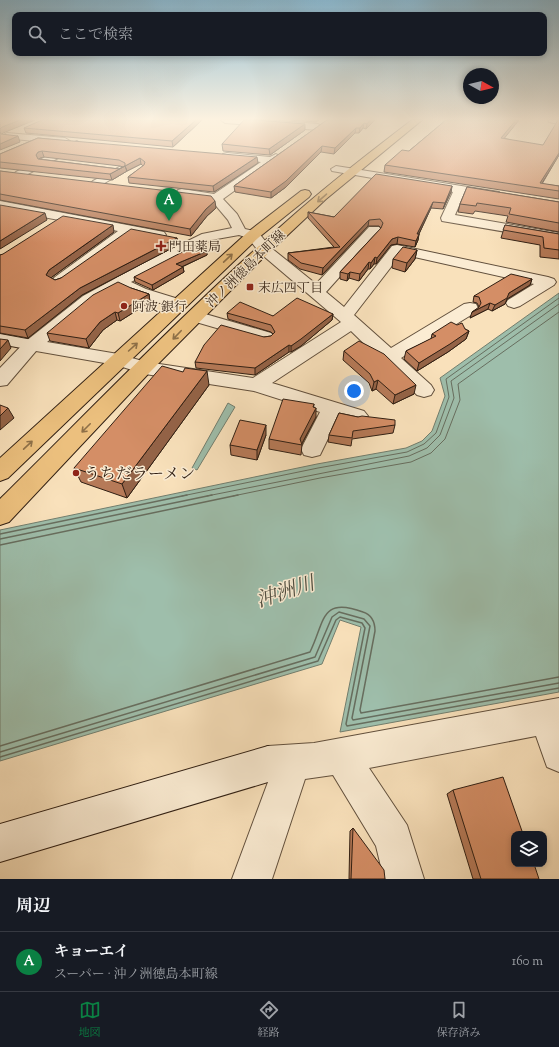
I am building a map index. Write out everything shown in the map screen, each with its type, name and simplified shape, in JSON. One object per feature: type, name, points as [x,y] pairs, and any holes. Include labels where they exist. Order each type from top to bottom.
[{"type":"main road","name":"沖ノ洲徳島本町線","points":[[0,515],[195,316],[265,250],[354,161]]},
{"type":"main road","name":"沖ノ洲徳島本町線","points":[[0,472],[179,304],[246,233],[357,161]]},
{"type":"street","points":[[44,161],[67,164]]},
{"type":"street","points":[[20,174],[44,161]]},
{"type":"street","points":[[169,192],[216,198],[270,161]]},
{"type":"street","points":[[82,181],[97,183],[115,185],[140,163],[120,170],[97,183]]},
{"type":"street","points":[[105,168],[120,170]]},
{"type":"street","points":[[344,170],[460,190],[506,196]]},
{"type":"street","points":[[7,172],[43,177]]},
{"type":"street","points":[[460,190],[447,218],[559,237]]},
{"type":"street","points":[[216,198],[246,233],[348,319],[424,390]]},
{"type":"street","points":[[0,205],[195,242]]},
{"type":"street","points":[[44,229],[63,217]]},
{"type":"street","points":[[58,281],[129,230]]},
{"type":"street","points":[[317,292],[374,230]]},
{"type":"street","points":[[0,380],[32,344],[89,299],[195,242],[207,237],[246,233]]},
{"type":"street","points":[[256,385],[348,319],[397,249],[548,282],[514,303]]},
{"type":"street","points":[[120,282],[140,292],[179,304]]},
{"type":"street","points":[[388,358],[470,308]]},
{"type":"street","points":[[195,316],[265,337]]},
{"type":"street","points":[[0,339],[118,360],[145,368],[256,385],[357,416]]},
{"type":"street","points":[[312,449],[332,408]]},
{"type":"street","points":[[0,843],[280,763],[314,762],[554,716],[559,755]]},
{"type":"street","points":[[342,757],[393,839],[404,879]]},
{"type":"street","points":[[252,879],[280,763]]},
{"type":"water","name":"沖洲川","points":[[559,293],[559,692],[340,732],[361,627],[340,620],[322,664],[0,761],[0,530],[317,464],[406,448],[422,441],[432,431],[445,396],[440,378]]},
{"type":"water","points":[[228,403],[235,407],[197,470],[192,468]]},
{"type":"building","points":[[54,161],[119,169],[125,166],[110,174],[0,162]]},
{"type":"building","points":[[121,161],[134,161],[125,166],[125,163]]},
{"type":"building","points":[[144,161],[251,161],[213,186],[128,177],[144,165]]},
{"type":"building","points":[[269,161],[307,161],[286,181],[271,192],[234,186]]},
{"type":"building","points":[[390,161],[554,161],[540,183],[559,186],[559,191],[385,165]]},
{"type":"building","points":[[0,171],[211,196],[215,201],[206,209],[190,229],[0,194]]},
{"type":"building","points":[[376,174],[452,186],[445,203],[433,202],[417,234],[419,234],[416,241],[398,237],[392,239],[377,258],[375,257],[371,263],[369,262],[360,274],[340,272],[381,228],[383,223],[380,219],[369,220],[323,268],[301,263],[288,253],[340,247],[308,212],[334,217]]},
{"type":"building","points":[[467,187],[559,202],[559,223],[509,214],[511,208],[477,203],[476,206],[460,204]]},
{"type":"building","points":[[0,205],[45,213],[0,241]]},
{"type":"building","points":[[63,216],[113,225],[49,270],[46,275],[55,280],[61,278],[131,229],[177,238],[80,288],[25,330],[0,326],[0,255]]},
{"type":"building","points":[[505,225],[559,234],[559,250],[544,248],[543,237],[503,230]]},
{"type":"building","points":[[196,245],[207,251],[176,264],[183,267],[152,285],[134,277]]},
{"type":"building","points":[[403,247],[417,250],[407,263],[393,259]]},
{"type":"building","points":[[511,274],[532,279],[509,293],[507,298],[495,305],[490,303],[472,312],[479,307],[481,303],[479,297],[474,296]]},
{"type":"building","points":[[118,282],[149,294],[118,313],[115,312],[100,322],[86,339],[47,333],[93,295]]},
{"type":"building","points":[[297,298],[333,314],[291,346],[289,345],[255,368],[195,362],[204,345],[221,325],[264,337],[271,336],[275,332],[271,325],[227,313],[240,302],[273,316]]},
{"type":"building","points":[[451,322],[457,325],[462,323],[465,329],[469,331],[419,363],[406,351],[436,336],[432,334]]},
{"type":"building","points":[[0,339],[8,340],[0,349]]},
{"type":"building","points":[[359,341],[384,354],[416,385],[395,395],[378,380],[374,382],[370,374],[344,351]]},
{"type":"building","points":[[162,366],[183,372],[185,368],[207,371],[122,484],[74,468]]},
{"type":"building","points":[[283,399],[314,404],[313,407],[316,408],[300,439],[302,445],[269,439]]},
{"type":"building","points":[[0,405],[8,408],[0,416]]},
{"type":"building","points":[[339,413],[358,417],[362,416],[395,420],[395,425],[353,431],[352,438],[329,435]]},
{"type":"building","points":[[240,420],[266,425],[257,450],[230,445]]},
{"type":"building","points":[[503,777],[522,831],[511,831],[511,867],[535,867],[539,879],[481,879],[453,790]]},
{"type":"building","points":[[353,828],[384,870],[385,879],[351,879]]},
{"type":"place","name":"キョーエイ","points":[[169,221]]},
{"type":"place","name":"門田薬局","points":[[161,246]]},
{"type":"place","name":"末広四丁目","points":[[250,287]]},
{"type":"place","name":"阿波 銀行","points":[[124,306]]},
{"type":"place","name":"うちだラーメン","points":[[76,473]]}]
